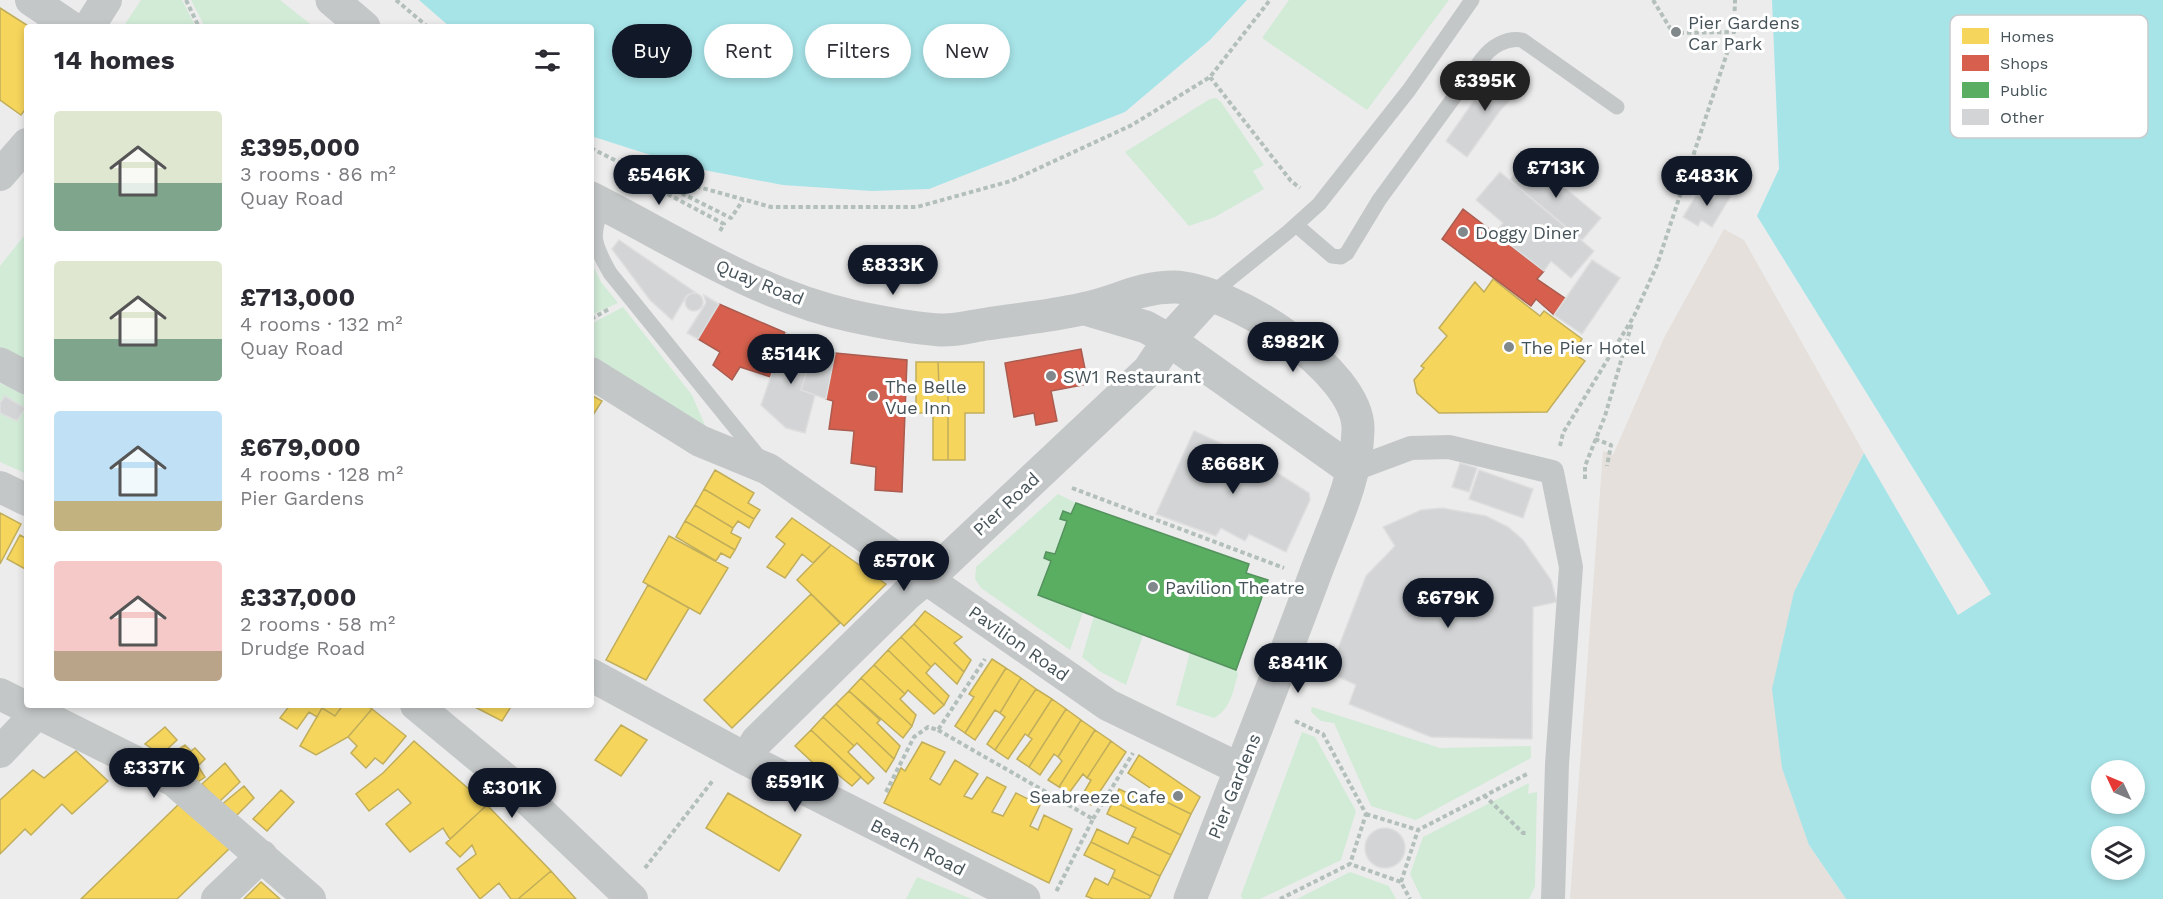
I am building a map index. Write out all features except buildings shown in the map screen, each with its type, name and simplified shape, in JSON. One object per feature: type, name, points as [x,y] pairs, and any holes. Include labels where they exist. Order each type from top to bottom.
[{"type":"street","points":[[31,0],[67,24]]},
{"type":"street","points":[[91,24],[106,0]]},
{"type":"street","points":[[332,0],[360,24]]},
{"type":"street","points":[[0,175],[24,147]]},
{"type":"street","name":"Quay Road","points":[[597,201],[703,260],[784,294],[850,315],[942,330],[1085,309],[1138,290],[1178,287],[1210,295],[1248,311],[1292,338],[1321,364],[1351,399],[1359,427],[1352,470],[1169,340],[1146,327],[1085,309]]},
{"type":"street","name":"Pier Road","points":[[732,766],[927,578],[1149,370],[1169,340],[1210,295]]},
{"type":"street","points":[[0,364],[24,376]]},
{"type":"street","name":"Pavilion Road","points":[[594,375],[700,441],[768,469],[927,578],[1001,633],[1108,705],[1151,728],[1240,769]]},
{"type":"street","points":[[1352,470],[1411,448],[1449,447],[1552,472],[1571,567],[1557,764],[1553,899]]},
{"type":"street","name":"Pier Gardens","points":[[1190,899],[1266,707],[1352,470]]},
{"type":"street","points":[[0,487],[24,499]]},
{"type":"street","name":"Beach Road","points":[[594,677],[732,766],[870,823],[1024,899]]},
{"type":"street","points":[[0,694],[24,706]]},
{"type":"street","points":[[27,708],[174,781],[310,899]]},
{"type":"street","points":[[420,708],[482,758],[632,899]]},
{"type":"street","points":[[0,752],[37,713]]},
{"type":"street","points":[[217,899],[262,856]]},
{"type":"lane","points":[[1210,295],[1319,204],[1409,90],[1472,0]]},
{"type":"lane","points":[[1296,225],[1332,256],[1341,257],[1347,253],[1379,201],[1487,52],[1505,41],[1522,40],[1617,107]]},
{"type":"lane","points":[[597,201],[594,227],[595,246],[610,273],[768,469]]},
{"type":"path","points":[[186,0],[198,24]]},
{"type":"path","points":[[396,0],[424,24]]},
{"type":"path","points":[[594,150],[630,168],[771,207],[917,207],[1011,181],[1132,125],[1210,77],[1270,0]]},
{"type":"path","points":[[1653,0],[1673,33],[1734,32]]},
{"type":"path","points":[[1552,472],[1563,433],[1634,316],[1657,265],[1734,32],[1735,0]]},
{"type":"path","points":[[1210,77],[1291,181],[1319,204]]},
{"type":"path","points":[[724,224],[658,189],[661,183],[731,218],[742,200]]},
{"type":"path","points":[[1585,485],[1585,466],[1605,416],[1634,316]]},
{"type":"path","points":[[1595,439],[1611,445],[1607,466]]},
{"type":"path","points":[[1038,475],[1314,577]]},
{"type":"path","points":[[938,730],[1001,633]]},
{"type":"path","points":[[1266,707],[1323,734],[1366,814],[1418,830]]},
{"type":"path","points":[[870,823],[914,737],[928,727],[938,730],[1093,819]]},
{"type":"path","points":[[1052,899],[1093,819],[1125,764],[1151,728]]},
{"type":"path","points":[[1401,882],[1418,830],[1539,768],[1557,764]]},
{"type":"path","points":[[650,861],[732,766]]},
{"type":"path","points":[[1484,795],[1523,833],[1555,833]]},
{"type":"path","points":[[1280,899],[1350,864],[1366,814]]},
{"type":"path","points":[[1350,864],[1401,882],[1410,899]]},
{"type":"green space","points":[[141,0],[182,0],[194,24],[125,24]]},
{"type":"green space","points":[[191,0],[280,0],[310,24],[203,24]]},
{"type":"green space","points":[[1289,0],[1449,0],[1367,110],[1262,38]]},
{"type":"green space","points":[[1216,98],[1264,165],[1253,171],[1264,189],[1215,217],[1189,226],[1125,152],[1210,99]]},
{"type":"green space","points":[[24,236],[24,360],[0,348],[0,266]]},
{"type":"green space","points":[[594,268],[601,282],[618,303],[594,314]]},
{"type":"green space","points":[[623,307],[692,395],[707,430],[594,357],[594,322]]},
{"type":"green space","points":[[0,383],[24,395],[24,473],[0,462]]},
{"type":"green space","points":[[1058,494],[1076,503],[1071,514],[1063,511],[1060,519],[1067,521],[1055,554],[1046,552],[1044,558],[1051,561],[1039,595],[1083,612],[1070,650],[981,588],[975,579],[976,567]]},
{"type":"green space","points":[[1094,616],[1143,635],[1126,685],[1099,671],[1082,657]]},
{"type":"green space","points":[[1190,652],[1236,670],[1238,674],[1228,705],[1214,718],[1176,705]]},
{"type":"green space","points":[[1312,707],[1440,748],[1531,746],[1531,758],[1416,820],[1371,806],[1334,723],[1321,721],[1311,712]]},
{"type":"green space","points":[[1302,732],[1315,737],[1356,811],[1341,860],[1260,899],[1242,899],[1241,895]]},
{"type":"green space","points":[[1529,783],[1528,794],[1537,792],[1535,886],[1529,899],[1422,899],[1410,874],[1423,837]]},
{"type":"green space","points":[[1350,872],[1389,886],[1396,899],[1297,899]]},
{"type":"green space","points":[[917,877],[972,899],[906,899]]},
{"type":"sand","points":[[1724,229],[1744,240],[1864,453],[1794,592],[1809,845],[1846,899],[1570,899],[1603,451],[1613,455],[1664,338]]},
{"type":"water","points":[[419,0],[1247,0],[1210,40],[1125,112],[929,189],[872,191],[783,185],[688,167],[594,137],[594,24],[447,24]]},
{"type":"water","points":[[1772,0],[2163,0],[2163,899],[1846,899],[1809,845],[1782,768],[1772,689],[1794,592],[1864,453],[1958,615],[1991,594],[1757,216],[1779,169]]},
{"type":"place","name":"Pier Gardens Car Park","points":[[1676,32]]},
{"type":"place","name":"Doggy Diner","points":[[1463,232]]},
{"type":"place","name":"The Pier Hotel","points":[[1509,347]]},
{"type":"place","name":"SW1 Restaurant","points":[[1051,376]]},
{"type":"place","name":"The Belle Vue Inn","points":[[873,396]]},
{"type":"place","name":"Pavilion Theatre","points":[[1153,587]]},
{"type":"place","name":"Seabreeze Cafe","points":[[1178,796]]}]
